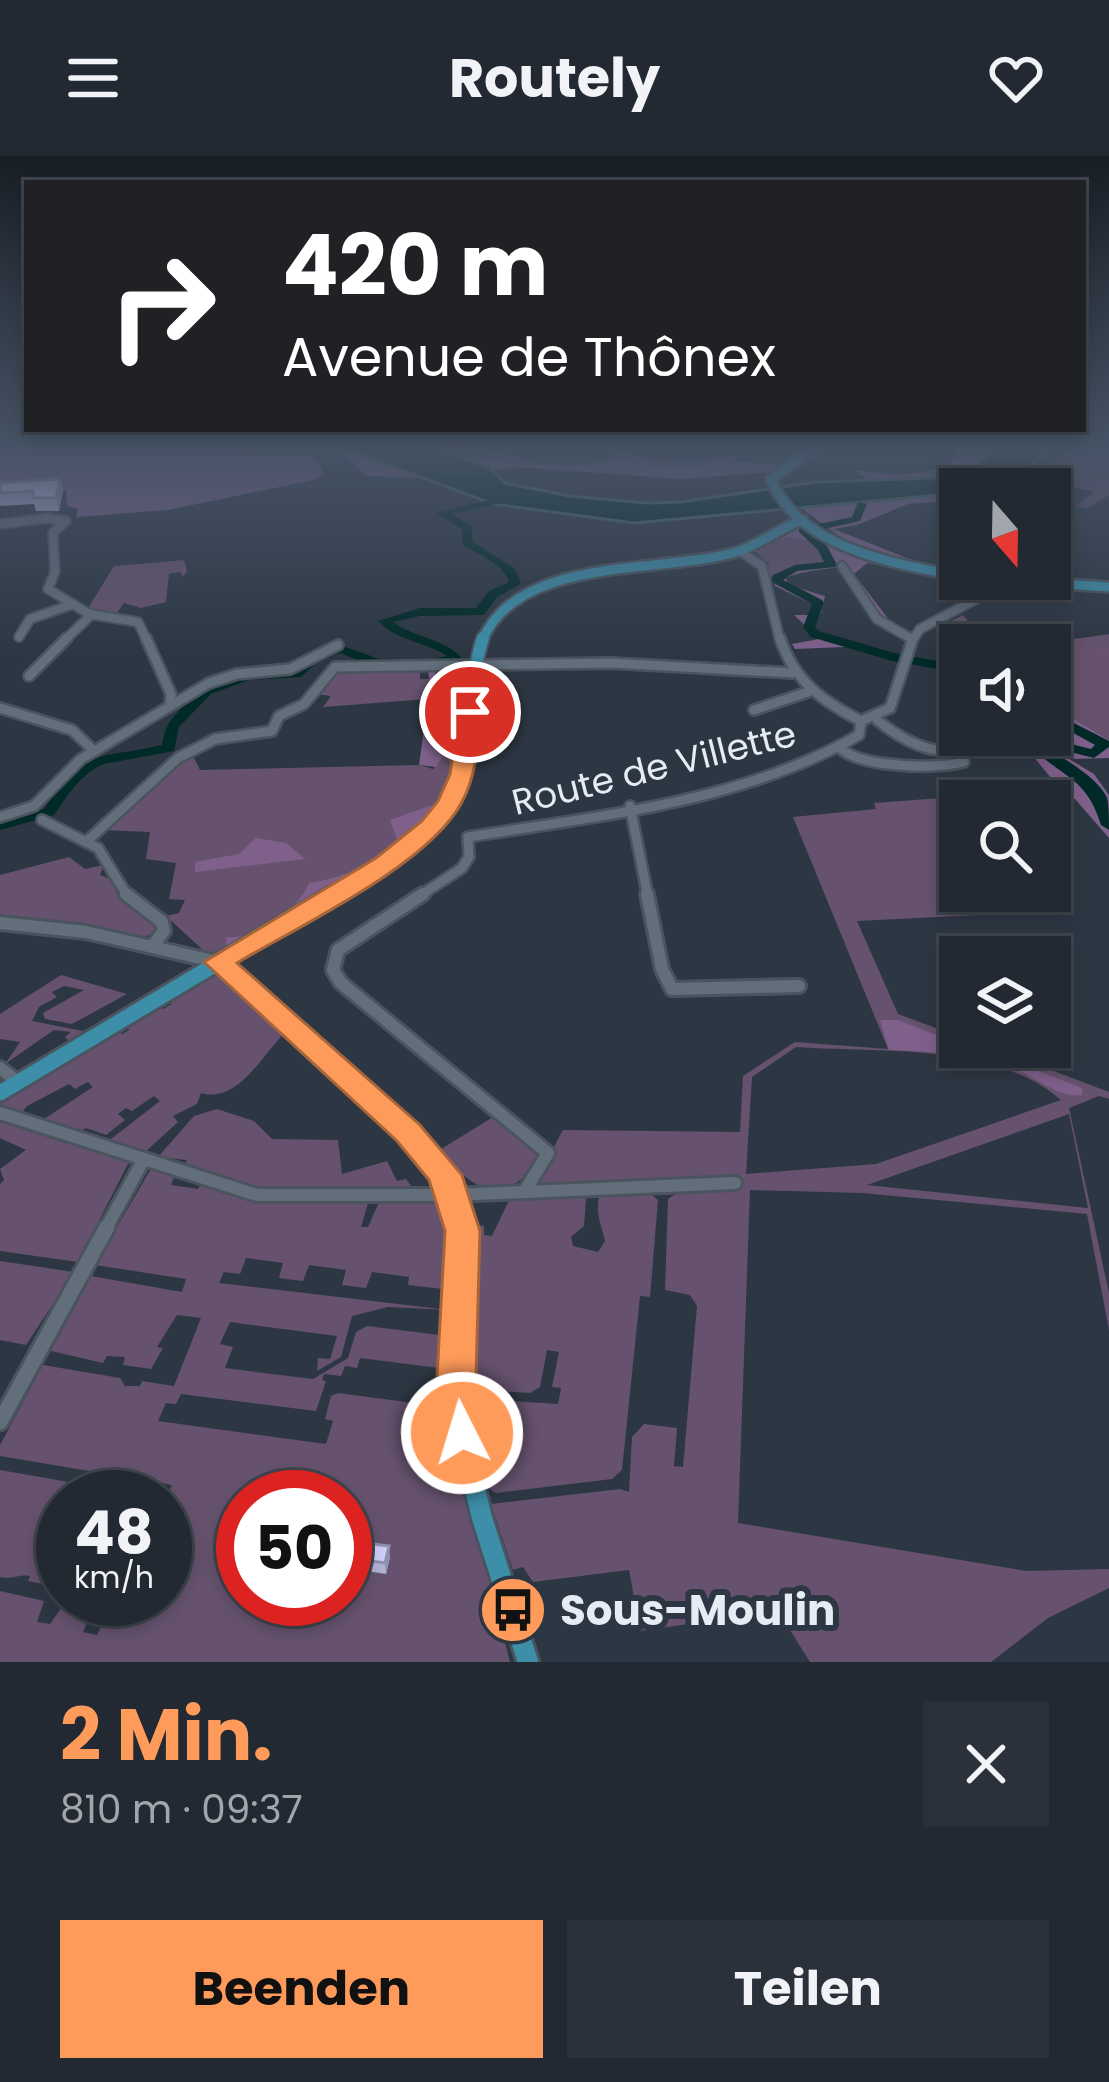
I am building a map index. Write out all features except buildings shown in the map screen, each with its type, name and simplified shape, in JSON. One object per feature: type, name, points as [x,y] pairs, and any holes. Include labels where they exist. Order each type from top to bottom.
[{"type":"main road","points":[[0,1093],[386,863],[430,827],[449,803],[462,774],[476,664],[490,623],[535,592],[586,577],[740,551],[800,516],[833,539],[894,562],[939,572]]},
{"type":"main road","points":[[1071,584],[1109,587]]},
{"type":"main road","points":[[218,962],[409,1133],[432,1157],[454,1195],[463,1231],[457,1377],[462,1433],[527,1662]]},
{"type":"street","points":[[0,524],[48,518],[66,521],[53,533],[55,572],[48,589],[92,614],[139,623],[171,695],[170,705]]},
{"type":"street","points":[[740,551],[762,566],[793,673],[808,692],[861,721],[877,720],[901,739],[939,754]]},
{"type":"street","points":[[842,566],[878,619],[910,638]]},
{"type":"street","points":[[877,720],[899,694],[910,638],[979,600]]},
{"type":"street","points":[[19,637],[30,619],[73,604]]},
{"type":"street","points":[[29,676],[92,614]]},
{"type":"street","points":[[0,817],[34,806],[94,751],[116,743],[170,705],[219,679],[290,669],[338,644]]},
{"type":"street","points":[[86,842],[143,784],[192,752],[217,739],[272,731],[279,716],[304,704],[331,668],[611,662],[793,673]]},
{"type":"street","points":[[754,710],[808,692]]},
{"type":"street","points":[[0,708],[72,730],[94,751]]},
{"type":"street","name":"Route de Villette","points":[[526,1190],[548,1153],[342,985],[333,970],[334,958],[346,942],[462,868],[469,857],[468,837],[758,778],[841,748],[859,735],[861,721]]},
{"type":"street","points":[[841,748],[851,760],[871,766],[925,761],[938,768],[964,762]]},
{"type":"street","points":[[630,806],[662,969],[672,988],[799,986]]},
{"type":"street","points":[[42,820],[106,858],[130,900],[162,922],[164,931],[153,945]]},
{"type":"street","points":[[0,922],[153,945],[218,962]]},
{"type":"street","points":[[0,1068],[18,1082]]},
{"type":"street","points":[[0,1113],[257,1196],[454,1195],[735,1183]]},
{"type":"street","points":[[0,1422],[144,1159]]},
{"type":"shaded area","points":[[569,514],[729,514],[634,523]]},
{"type":"shaded area","points":[[809,514],[883,514],[834,529],[929,567],[844,540]]},
{"type":"shaded area","points":[[800,526],[880,564],[917,572],[867,563],[854,574],[896,629],[881,619],[845,566],[806,572],[786,578],[788,585],[825,596],[821,613],[808,624],[826,637],[868,646],[795,649],[792,644],[819,639],[794,615],[810,615],[814,605],[775,586],[773,575],[828,563],[811,541],[779,536]]},
{"type":"shaded area","points":[[779,536],[811,541],[829,563],[773,575],[770,580],[768,563],[754,551]]},
{"type":"shaded area","points":[[184,560],[187,571],[183,577],[180,572],[169,574],[166,602],[141,608],[124,603],[116,614],[87,610],[114,566]]},
{"type":"shaded area","points":[[963,615],[970,624],[945,624]]},
{"type":"shaded area","points":[[1109,634],[1109,740],[1071,717],[1071,639]]},
{"type":"shaded area","points":[[333,669],[420,671],[420,679],[430,679],[428,699],[323,707],[331,696],[315,694]]},
{"type":"shaded area","points":[[435,669],[440,703],[435,740],[442,751],[459,751],[446,752],[436,767],[419,765],[428,670]]},
{"type":"shaded area","points":[[1071,717],[1109,740],[1109,758],[1069,759],[1094,774],[1109,795],[1109,838],[1071,799],[1071,780],[1053,780],[1033,756],[1071,756]]},
{"type":"shaded area","points":[[459,751],[447,795],[400,846],[217,954],[203,950],[166,916],[179,913],[185,900],[169,899],[176,863],[146,859],[150,832],[102,830],[192,754],[200,770],[419,765],[433,769],[446,752]]},
{"type":"shaded area","points":[[939,798],[939,912],[1020,913],[857,921],[898,1014],[939,1029],[939,1055],[796,1047],[752,1077],[746,1174],[876,1164],[1061,1100],[1003,1068],[1046,1068],[1109,1092],[1109,1099],[1099,1096],[1069,1108],[1109,1293],[1109,1330],[1087,1214],[862,1193],[750,1190],[738,1523],[1027,1571],[1109,1569],[1109,1588],[1048,1618],[991,1662],[810,1662],[778,1611],[640,1631],[629,1570],[533,1582],[523,1567],[513,1570],[491,1504],[620,1489],[629,1492],[632,1437],[644,1424],[677,1428],[674,1466],[683,1467],[697,1306],[690,1295],[665,1290],[668,1199],[678,1192],[731,1192],[736,1181],[540,1183],[538,1177],[563,1130],[740,1132],[743,1076],[795,1042],[888,1049],[793,817],[876,809],[874,803]],"holes":[[[1069,1114],[1088,1208],[867,1185]]]},
{"type":"shaded area","points":[[443,801],[383,858],[227,951],[226,937],[249,934],[274,921],[296,903],[309,883],[346,874],[378,856],[397,839],[390,820]]},
{"type":"shaded area","points":[[256,838],[286,843],[305,859],[195,872],[195,862],[239,854]]},
{"type":"shaded area","points":[[69,857],[85,869],[104,865],[100,875],[111,879],[119,898],[156,924],[156,932],[142,938],[0,918],[0,875]]},
{"type":"shaded area","points":[[215,973],[245,995],[283,1034],[236,1086],[225,1092],[201,1093],[197,1104],[173,1116],[178,1122],[144,1153],[107,1142],[160,1101],[154,1096],[118,1114],[125,1120],[106,1135],[86,1128],[78,1133],[41,1121],[93,1087],[88,1082],[75,1089],[69,1084],[27,1106],[20,1115],[0,1108],[0,1102],[117,1030],[122,1034],[129,1030],[128,1024],[157,1006],[163,1009],[172,1004],[168,1000]]},
{"type":"shaded area","points":[[61,975],[127,994],[72,1024],[45,1019],[43,1013],[84,990],[64,986],[52,992],[57,997],[39,1007],[32,1021],[88,1032],[32,1066],[69,1041],[65,1037],[71,1032],[54,1030],[5,1064],[20,1042],[0,1039],[0,1014]]},
{"type":"shaded area","points":[[880,1020],[898,1020],[939,1035],[939,1053],[889,1050]]},
{"type":"shaded area","points":[[1013,1068],[1028,1068],[1082,1088],[1082,1095],[1053,1089]]},
{"type":"shaded area","points":[[217,1109],[254,1121],[272,1139],[338,1140],[342,1174],[387,1161],[397,1181],[406,1179],[411,1186],[408,1190],[263,1191],[183,1167],[187,1160],[158,1157],[194,1116]]},
{"type":"shaded area","points":[[493,1117],[537,1154],[522,1179],[496,1189],[471,1181],[438,1151]]},
{"type":"shaded area","points":[[0,1119],[130,1160],[78,1262],[0,1251],[0,1184],[4,1180],[0,1169],[26,1150],[0,1138]]},
{"type":"shaded area","points":[[152,1167],[175,1174],[171,1185],[198,1189],[202,1183],[302,1203],[369,1200],[361,1227],[368,1227],[380,1200],[432,1202],[446,1210],[453,1235],[452,1290],[408,1285],[409,1277],[372,1272],[366,1288],[342,1285],[346,1270],[309,1265],[303,1281],[279,1278],[283,1263],[246,1258],[240,1274],[224,1272],[219,1283],[449,1310],[388,1307],[352,1316],[341,1357],[317,1371],[318,1358],[330,1359],[337,1336],[230,1322],[220,1344],[233,1347],[225,1368],[313,1379],[348,1358],[356,1332],[367,1326],[448,1336],[448,1365],[439,1368],[360,1358],[357,1368],[345,1366],[341,1376],[324,1374],[316,1411],[181,1394],[176,1404],[166,1403],[158,1421],[326,1444],[333,1421],[325,1419],[331,1396],[338,1393],[414,1403],[428,1418],[448,1420],[510,1662],[0,1662],[0,1591],[36,1599],[36,1626],[86,1626],[83,1632],[97,1635],[102,1626],[192,1626],[192,1470],[83,1470],[0,1456],[0,1445],[43,1365],[120,1378],[125,1386],[140,1386],[142,1381],[174,1386],[201,1318],[177,1315],[157,1347],[163,1348],[151,1369],[123,1365],[125,1357],[107,1356],[103,1363],[51,1351],[91,1276],[182,1292],[186,1279],[95,1265]]},
{"type":"shaded area","points":[[608,1191],[648,1192],[658,1200],[650,1297],[640,1296],[622,1470],[612,1479],[496,1493],[486,1487],[469,1398],[558,1404],[561,1388],[552,1387],[559,1352],[547,1350],[540,1387],[530,1393],[476,1390],[467,1380],[473,1224],[484,1226],[484,1235],[492,1236],[511,1196],[580,1193],[586,1198],[584,1226],[571,1237],[573,1246],[598,1252],[605,1241],[599,1196]]},
{"type":"shaded area","points":[[0,1261],[74,1272],[26,1345],[0,1340]]},
{"type":"shaded area","points":[[0,1470],[36,1476],[36,1583],[28,1581],[30,1576],[0,1577]]},
{"type":"waterway","points":[[443,514],[467,528],[467,543],[487,555]]},
{"type":"waterway","points":[[858,514],[856,519],[803,530],[823,548],[831,565],[795,568],[777,577],[778,582],[818,603],[809,627],[815,634],[939,665]]},
{"type":"waterway","points":[[433,663],[456,658],[384,621],[420,612],[480,612],[493,594],[515,583],[511,571],[493,559]]},
{"type":"waterway","points":[[0,825],[49,812],[77,775],[100,760],[169,748],[172,726],[206,691],[247,676],[296,674],[310,661],[340,649],[377,663],[395,663]]},
{"type":"waterway","points":[[1071,726],[1104,744],[1094,754],[1071,748]]},
{"type":"waterway","points":[[1050,756],[1077,774],[1100,798],[1109,825]]},
{"type":"place","name":"Sous-Moulin","points":[[513,1610]]},
{"type":"route","points":[[462,1433],[457,1377],[463,1231],[445,1175],[409,1133],[218,962],[386,863],[430,827],[449,803],[462,774],[470,712]]}]
